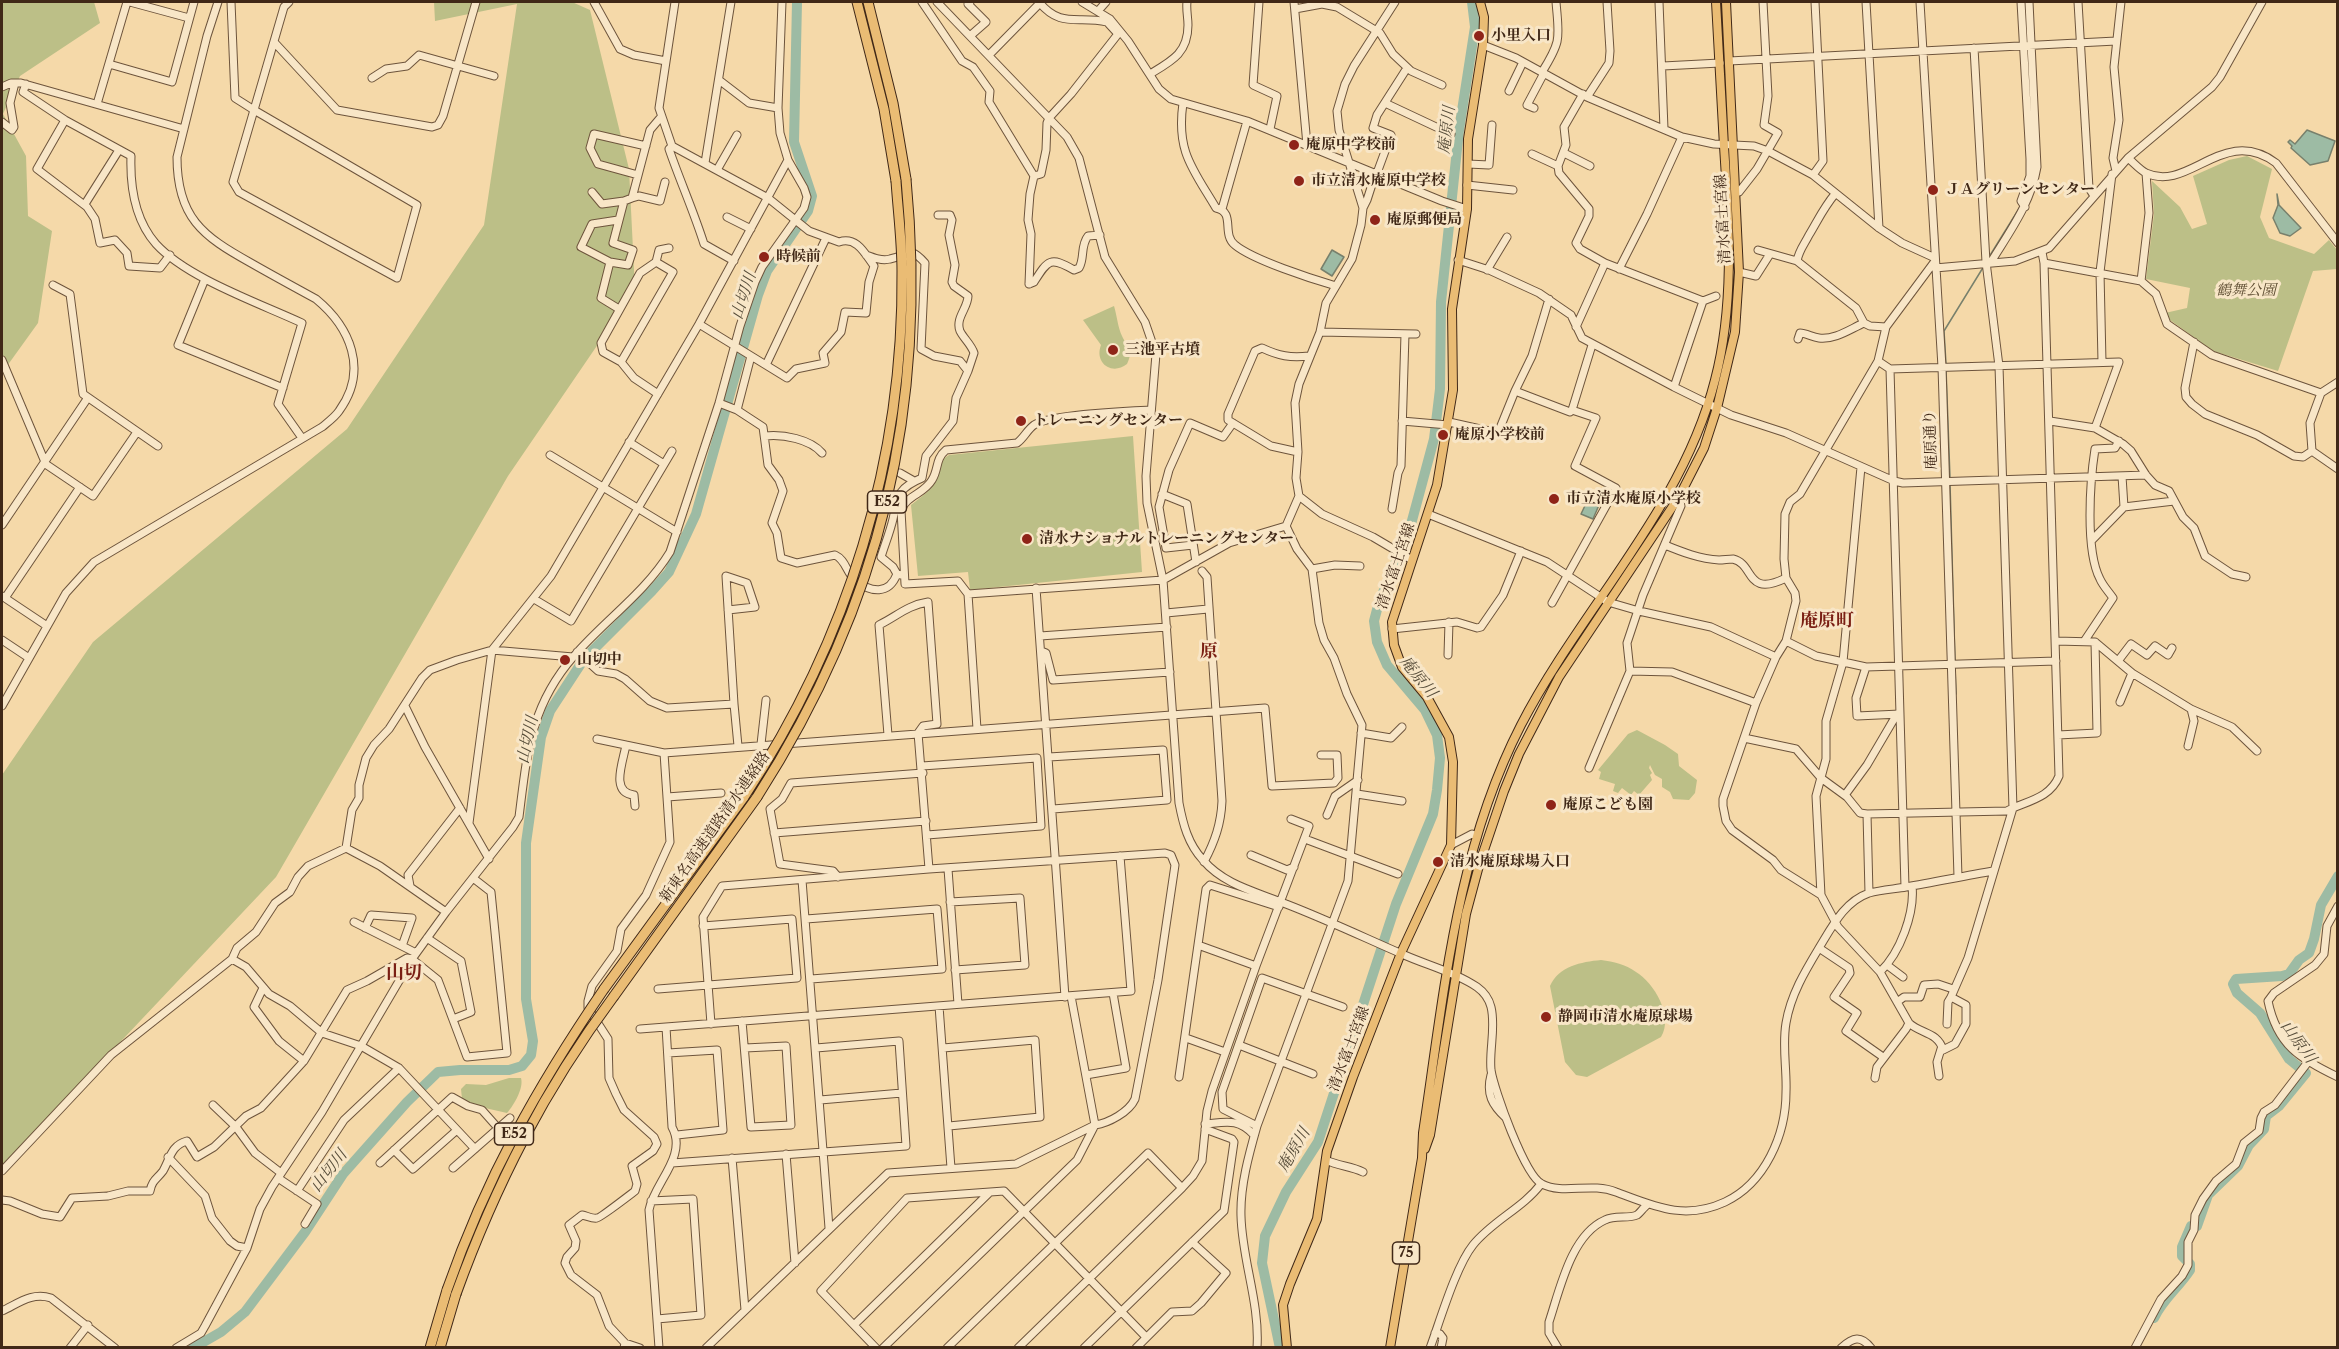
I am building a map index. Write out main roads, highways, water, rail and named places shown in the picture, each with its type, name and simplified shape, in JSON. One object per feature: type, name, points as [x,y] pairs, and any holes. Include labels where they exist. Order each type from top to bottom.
[{"type":"highway","name":"新東名高速道路清水連絡路","points":[[430,1347],[451,1292],[493,1199],[515,1152],[550,1090],[614,996],[758,797],[808,711],[842,640],[865,579],[890,487],[901,432],[912,321],[912,262],[906,180],[893,103],[861,2]]},
{"type":"highway","name":"新東名高速道路清水連絡路","points":[[440,1347],[451,1292],[471,1224],[507,1147],[553,1066],[604,989],[744,797],[785,733],[828,645],[851,586],[877,499],[890,433],[899,355],[902,270],[896,181],[884,109],[861,2]]},
{"type":"main road","name":"清水富士宮線","points":[[1287,1347],[1283,1305],[1317,1219],[1326,1160],[1353,1077],[1401,953],[1451,845],[1453,762],[1449,736],[1427,697],[1402,667],[1392,629],[1393,615],[1437,485],[1453,390],[1452,309],[1467,185],[1468,139],[1483,45],[1484,17],[1480,2]]},
{"type":"main road","name":"清水富士宮線","points":[[1451,974],[1480,862],[1516,762],[1559,677],[1671,490],[1694,447],[1708,403],[1722,350],[1728,297],[1729,144],[1724,62],[1716,2]]},
{"type":"main road","name":"清水富士宮線","points":[[1724,62],[1726,2]]},
{"type":"main road","name":"清水富士宮線","points":[[1390,1347],[1422,1158],[1430,1135],[1461,891],[1491,795],[1520,728],[1555,664],[1678,497],[1704,448],[1717,408],[1735,332],[1739,272],[1736,193],[1729,144]]},
{"type":"waterway","name":"山切川","points":[[193,1348],[221,1332],[245,1312],[305,1232],[343,1174],[407,1102],[438,1072],[509,1070],[522,1066],[531,1055],[533,1041],[526,999],[526,843],[541,737],[550,711],[584,659],[669,572],[696,514],[758,295],[767,271],[808,211],[812,196],[794,142],[797,2]]},
{"type":"waterway","name":"庵原川","points":[[1280,1348],[1262,1263],[1265,1236],[1286,1192],[1318,1142],[1396,904],[1433,814],[1437,790],[1440,758],[1437,735],[1425,710],[1387,665],[1377,642],[1374,621],[1379,602],[1410,528],[1434,439],[1440,389],[1441,302],[1459,130],[1475,27],[1472,2]]},
{"type":"waterway","points":[[1989,257],[2020,207]]},
{"type":"waterway","points":[[1946,364],[1944,331],[1984,266]]},
{"type":"waterway","points":[[1946,369],[1950,478]]},
{"type":"waterway","points":[[1950,483],[1955,661]]},
{"type":"waterway","points":[[1955,666],[1956,694]]},
{"type":"waterway","name":"山原川","points":[[2154,1318],[2190,1270],[2190,1264],[2182,1256],[2182,1247],[2191,1226],[2197,1226],[2208,1195],[2238,1166],[2249,1145],[2264,1129],[2266,1116],[2279,1106],[2306,1073],[2289,1059],[2260,1013],[2237,993],[2233,984],[2236,979],[2289,974],[2299,960],[2309,953],[2321,905],[2338,876]]},
{"type":"place","name":"小里入口","points":[[1479,36]]},
{"type":"place","name":"庵原中学校前","points":[[1294,145]]},
{"type":"place","name":"市立清水庵原中学校","points":[[1299,181]]},
{"type":"place","name":"ＪＡグリーンセンター","points":[[1933,190]]},
{"type":"place","name":"庵原郵便局","points":[[1375,220]]},
{"type":"place","name":"時候前","points":[[764,257]]},
{"type":"place","name":"三池平古墳","points":[[1113,350]]},
{"type":"place","name":"トレーニングセンター","points":[[1021,421]]},
{"type":"place","name":"庵原小学校前","points":[[1443,435]]},
{"type":"place","name":"市立清水庵原小学校","points":[[1554,499]]},
{"type":"place","name":"清水ナショナルトレーニングセンター","points":[[1027,539]]},
{"type":"place","name":"山切中","points":[[565,660]]},
{"type":"place","name":"庵原こども園","points":[[1551,805]]},
{"type":"place","name":"清水庵原球場入口","points":[[1438,862]]},
{"type":"place","name":"静岡市清水庵原球場","points":[[1546,1017]]},
{"type":"district","name":"庵原町","points":[[1827,621]]},
{"type":"district","name":"原","points":[[1209,652]]},
{"type":"district","name":"山切","points":[[404,973]]},
{"type":"park label","name":"鶴舞公園","points":[[2246,291]]}]
